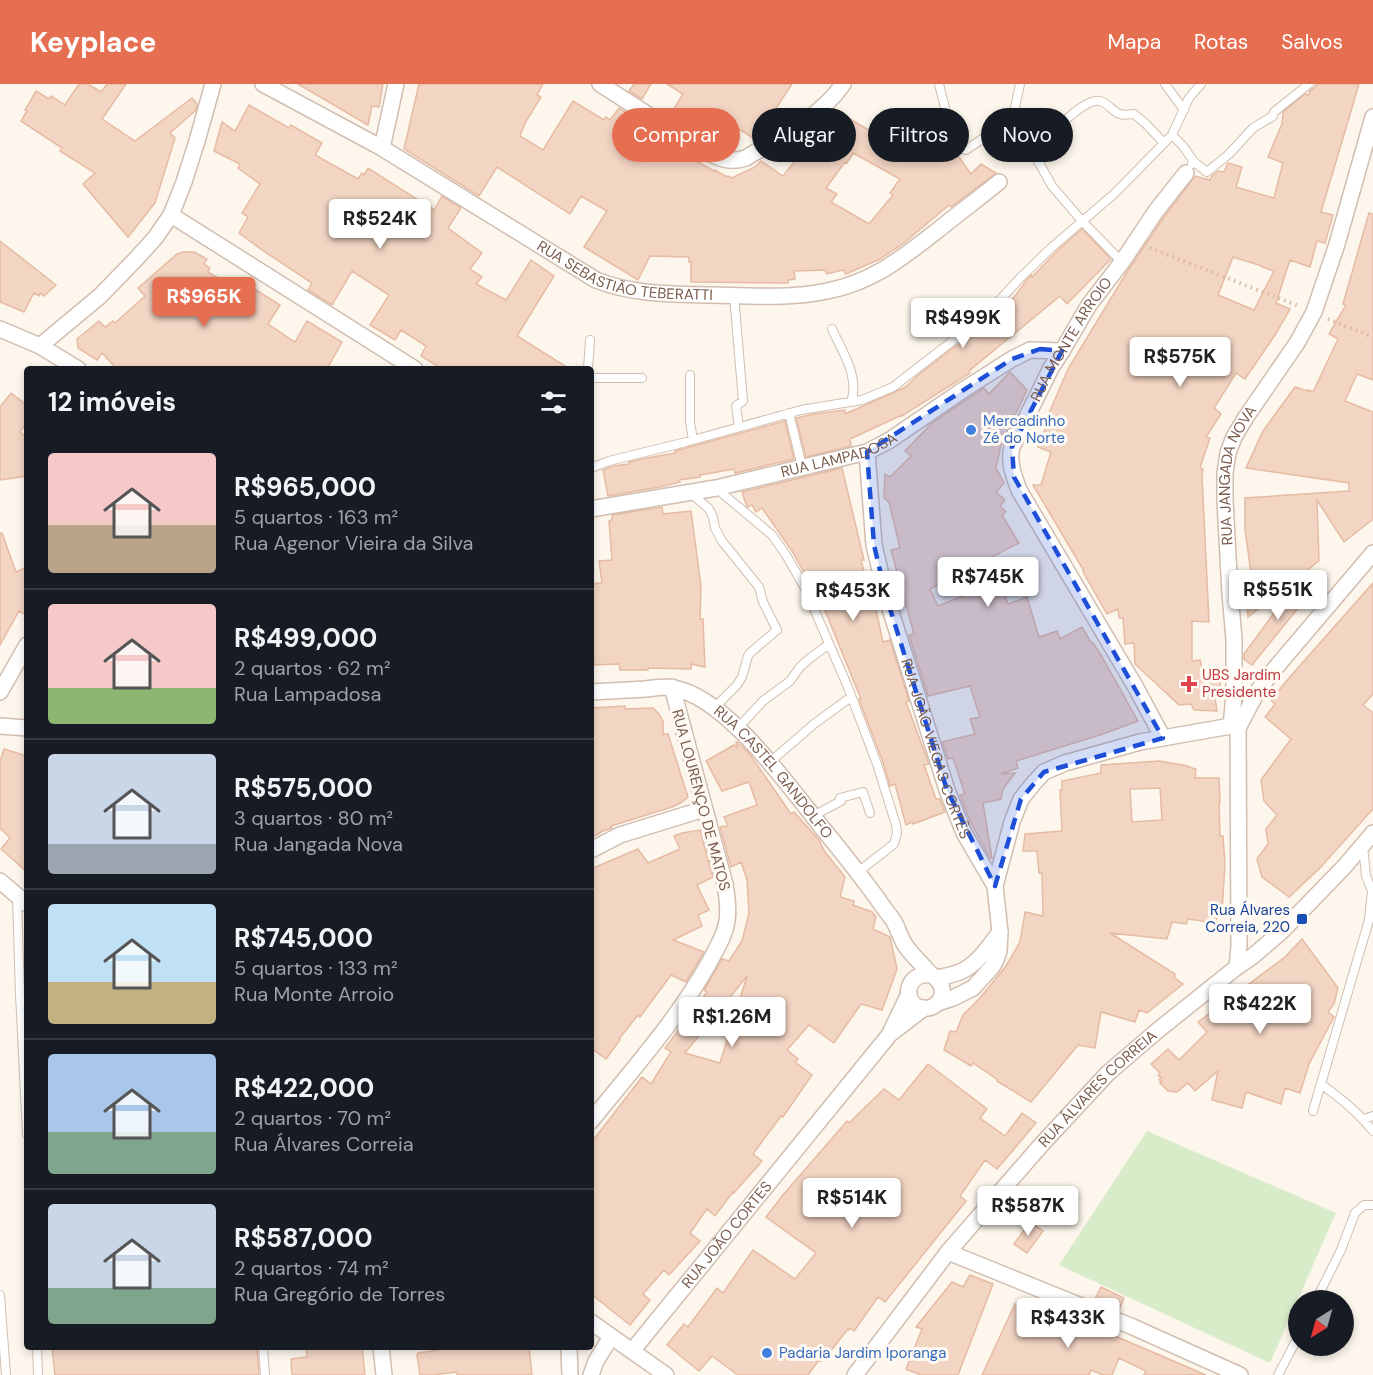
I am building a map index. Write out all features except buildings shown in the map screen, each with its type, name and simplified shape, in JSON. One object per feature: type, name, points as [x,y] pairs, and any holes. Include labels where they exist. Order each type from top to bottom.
[{"type":"street","points":[[40,346],[100,296],[155,238],[171,215],[184,182],[213,84]]},
{"type":"street","name":"RUA SEBASTIÃO TEBERATTI","points":[[263,84],[382,148],[596,280],[612,286],[648,293],[806,295],[844,287],[881,272],[999,182]]},
{"type":"street","points":[[382,148],[396,84]]},
{"type":"street","points":[[600,84],[715,157],[736,161],[746,158],[807,119],[826,104],[844,85]]},
{"type":"street","name":"RUA JANGADA NOVA","points":[[1237,967],[1239,946],[1234,639],[1225,500],[1228,453],[1246,417],[1297,343],[1314,312],[1337,244],[1373,117]]},
{"type":"street","name":"RUA MONTE ARROIO","points":[[1163,738],[1135,686],[1019,490],[1011,465],[1010,453],[1051,368],[1089,305],[1122,262],[1155,211],[1190,167]]},
{"type":"street","points":[[171,215],[410,366]]},
{"type":"street","points":[[0,329],[40,346],[73,366]]},
{"type":"street","name":"RUA LAMPADOSA","points":[[594,508],[716,488],[867,452],[890,440],[1012,359],[1030,350],[1062,351]]},
{"type":"street","name":"RUA JOÃO VIEGAS CORTÊS","points":[[867,452],[874,545],[886,596],[947,790],[964,833],[996,886],[1000,932],[996,960],[973,988],[931,1006],[890,1034]]},
{"type":"street","points":[[996,886],[1012,822],[1021,800],[1044,772],[1065,763],[1140,742],[1235,727],[1272,672],[1373,553]]},
{"type":"street","points":[[0,692],[24,650]]},
{"type":"street","name":"RUA CASTEL GANDOLFO","points":[[594,692],[672,687],[701,699],[738,728],[770,762],[858,872],[893,920],[904,944],[933,977]]},
{"type":"street","name":"RUA LOURENÇO DE MATOS","points":[[594,1117],[661,1034],[696,986],[723,937],[728,920],[725,884],[672,687]]},
{"type":"street","points":[[0,726],[24,728]]},
{"type":"street","points":[[594,848],[620,835],[704,809]]},
{"type":"street","name":"RUA ÁLVARES CORREIA","points":[[855,1375],[948,1252],[1042,1144],[1108,1073],[1281,932],[1373,833]]},
{"type":"street","points":[[0,881],[22,900]]},
{"type":"street","points":[[933,977],[955,974],[964,970],[977,959],[1000,932]]},
{"type":"street","name":"RUA CASTEL GANDOLFO","points":[[904,944],[910,988]]},
{"type":"street","points":[[890,1034],[910,988],[919,976],[925,974],[940,982],[942,993],[931,1006],[914,1004],[910,988]]},
{"type":"street","name":"RUA JOÃO CORTES","points":[[632,1351],[890,1034]]},
{"type":"street","points":[[948,1252],[1133,1327],[1240,1375]]},
{"type":"street","points":[[594,1324],[666,1375]]},
{"type":"street","points":[[591,1375],[596,1361],[611,1337]]},
{"type":"street","points":[[381,1350],[384,1375]]},
{"type":"street","points":[[569,1350],[570,1375]]},
{"type":"lane","points":[[939,84],[945,108]]},
{"type":"lane","points":[[1015,108],[1020,84]]},
{"type":"lane","points":[[1165,84],[1184,110]]},
{"type":"lane","points":[[1172,135],[1183,146],[1190,167],[1207,172],[1229,154],[1253,128],[1273,116],[1274,112],[1309,84]]},
{"type":"lane","points":[[594,467],[609,460],[693,440],[789,413],[851,402],[893,387],[986,315],[1021,277],[1114,194],[1172,135],[1189,98],[1198,85]]},
{"type":"lane","points":[[1073,113],[1088,103],[1102,102],[1122,115],[1138,116],[1164,143]]},
{"type":"lane","points":[[1039,162],[1052,186],[1122,262]]},
{"type":"lane","points":[[734,295],[743,401],[736,406],[739,427]]},
{"type":"lane","points":[[832,329],[849,364],[854,394],[851,402]]},
{"type":"lane","points":[[588,366],[590,340]]},
{"type":"lane","points":[[690,375],[690,422],[693,440]]},
{"type":"lane","points":[[594,378],[642,378]]},
{"type":"lane","points":[[789,413],[802,467]]},
{"type":"lane","points":[[716,488],[772,535],[806,588],[877,764],[897,833],[894,844],[858,872]]},
{"type":"lane","points":[[690,492],[709,509],[722,541],[759,587],[764,606],[777,630],[750,653],[737,685],[714,708]]},
{"type":"lane","points":[[738,728],[763,701],[790,681],[809,659],[829,644]]},
{"type":"lane","points":[[770,762],[814,724],[851,697]]},
{"type":"lane","points":[[813,816],[841,801],[840,798],[863,792],[870,813]]},
{"type":"lane","points":[[1313,1111],[1371,922],[1373,891],[1366,876],[1363,846]]},
{"type":"lane","points":[[22,900],[20,994],[24,1049]]},
{"type":"lane","points":[[1321,1084],[1345,1102],[1373,1131]]},
{"type":"lane","points":[[1363,1119],[1373,1116]]},
{"type":"lane","points":[[1321,1290],[1341,1250],[1355,1213],[1364,1205],[1373,1205]]},
{"type":"lane","points":[[0,1295],[6,1375]]},
{"type":"lane","points":[[37,1350],[38,1375]]},
{"type":"lane","points":[[263,1350],[265,1375]]},
{"type":"lane","points":[[1278,1375],[1288,1356]]},
{"type":"path","points":[[1135,243],[1373,337]]},
{"type":"highlighted area","points":[[1040,349],[1062,351],[1012,447],[1014,477],[1163,738],[1044,772],[1021,799],[995,886],[947,790],[886,596],[874,545],[867,452],[1012,359]]},
{"type":"green space","points":[[1147,1131],[1336,1213],[1302,1290],[1288,1290],[1288,1322],[1270,1363],[1059,1265]]},
{"type":"place","name":"Mercadinho Zé do Norte","points":[[971,430]]},
{"type":"place","name":"UBS Jardim Presidente","points":[[1189,684]]},
{"type":"place","name":"Rua Álvares Correia, 220","points":[[1302,919]]},
{"type":"place","name":"Padaria Jardim Iporanga","points":[[767,1353]]}]
